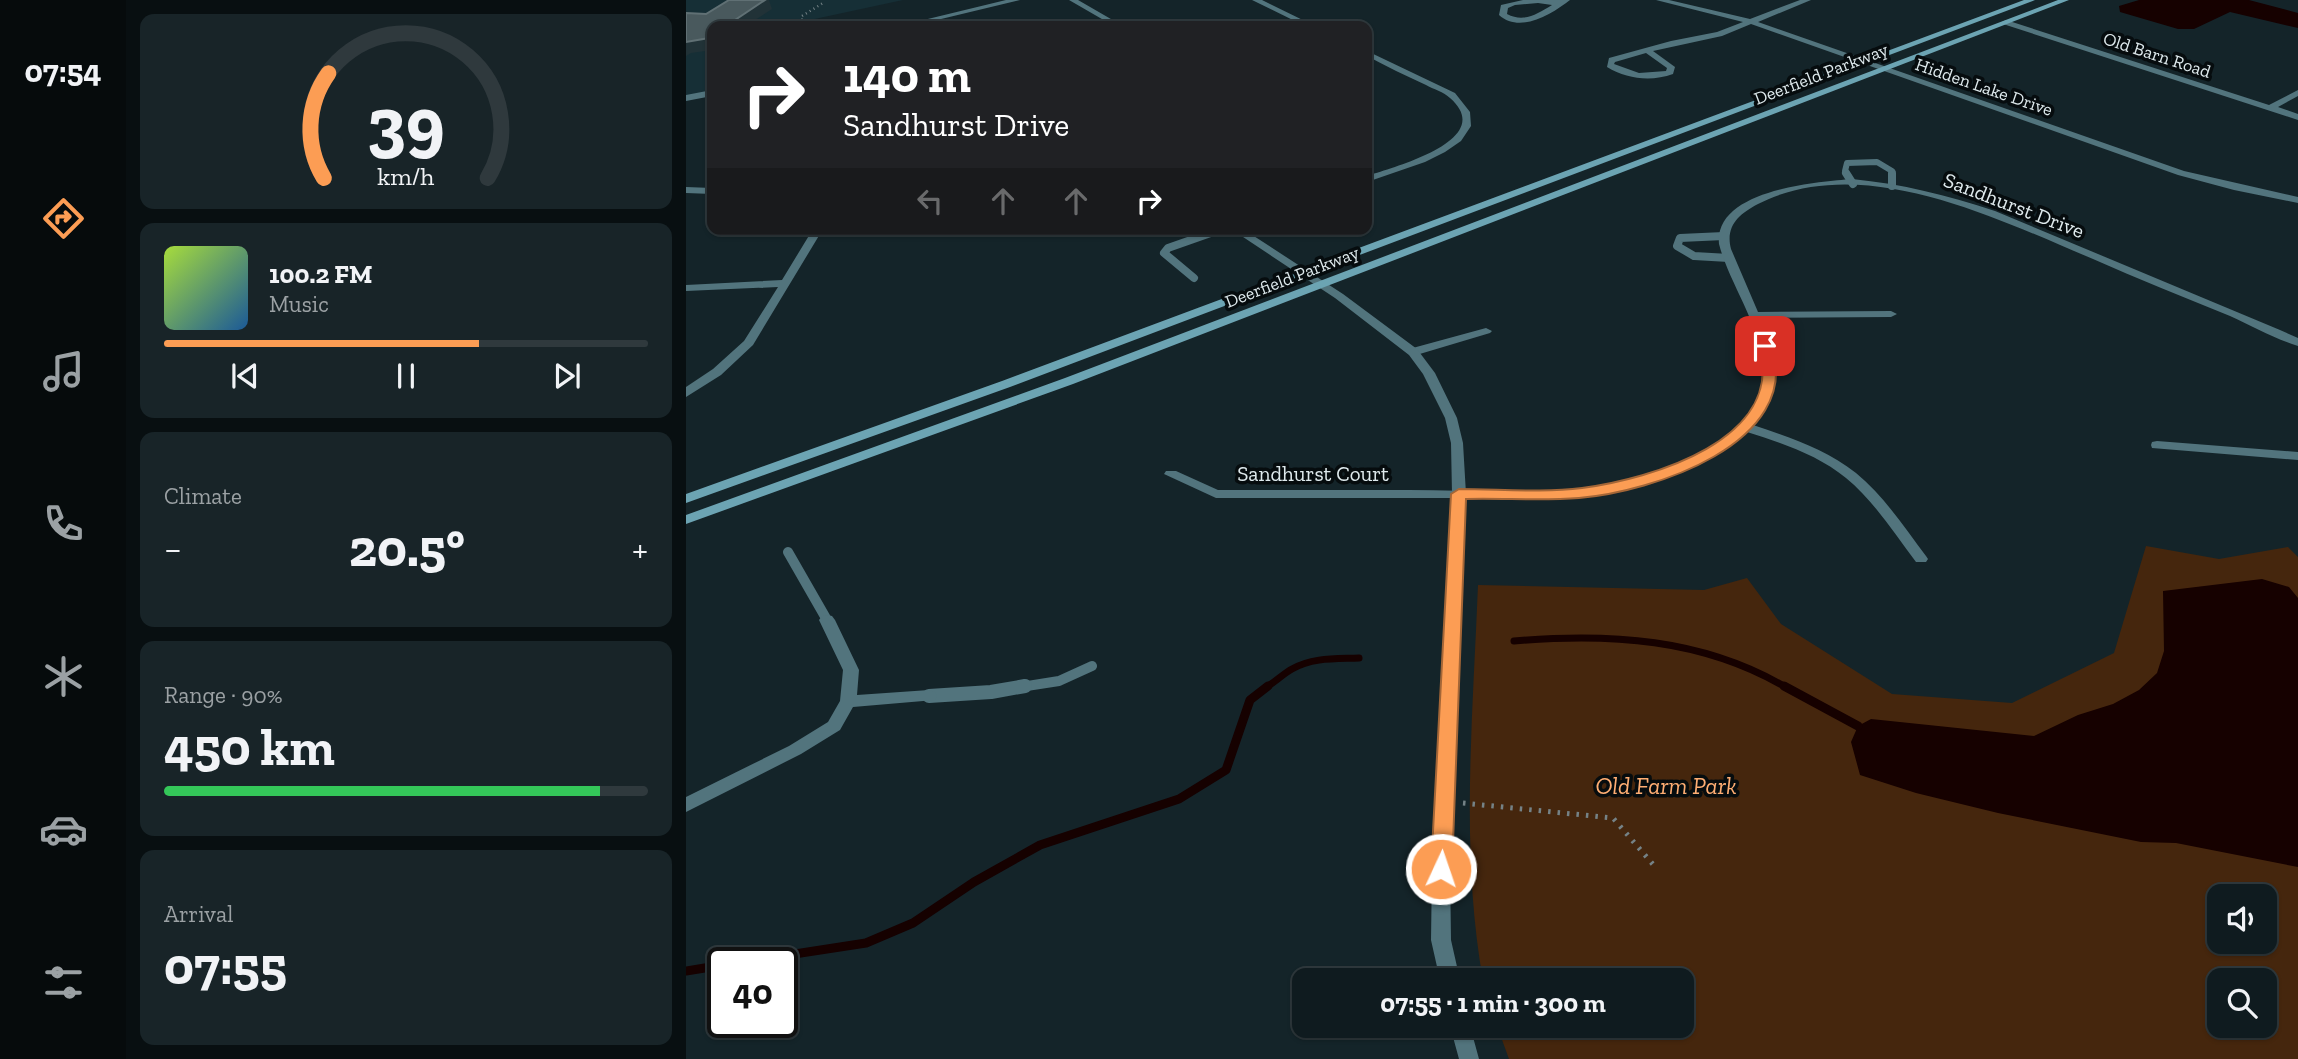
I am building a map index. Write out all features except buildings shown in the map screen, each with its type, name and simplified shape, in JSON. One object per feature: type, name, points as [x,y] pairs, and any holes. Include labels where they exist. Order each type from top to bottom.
[{"type":"main road","name":"Deerfield Parkway","points":[[686,499],[1006,384],[2031,0]]},
{"type":"main road","name":"Deerfield Parkway","points":[[686,520],[1069,381],[2065,0]]},
{"type":"street","points":[[925,21],[1016,0]]},
{"type":"street","points":[[1073,0],[1110,21]]},
{"type":"street","points":[[1256,0],[1300,21]]},
{"type":"street","name":"Hidden Lake Drive","points":[[1660,0],[1752,22],[2181,173],[2298,200]]},
{"type":"street","points":[[1647,50],[1671,67],[1670,72],[1646,76],[1610,65],[1612,60],[1647,50],[1719,34],[1807,0]]},
{"type":"street","points":[[1562,2],[1530,19],[1513,19],[1503,15],[1504,7],[1514,3],[1562,2]]},
{"type":"street","name":"Old Barn Road","points":[[2006,22],[2298,117]]},
{"type":"street","points":[[1372,55],[1452,95],[1462,104],[1468,118],[1463,134],[1444,150],[1372,176]]},
{"type":"street","points":[[2270,108],[2298,93]]},
{"type":"street","points":[[686,99],[707,94]]},
{"type":"street","points":[[1372,168],[1382,173]]},
{"type":"street","name":"Sandhurst Drive","points":[[1724,236],[1726,226],[1733,217],[1771,195],[1812,186],[1892,186],[1951,198],[1973,206],[2298,342]]},
{"type":"street","points":[[686,190],[707,191]]},
{"type":"street","points":[[686,393],[717,372],[749,343],[815,235]]},
{"type":"street","points":[[1245,235],[1321,284],[1391,333],[1413,352],[1429,373],[1451,418],[1458,443],[1459,494],[1444,802],[1441,940],[1447,968]]},
{"type":"street","points":[[1459,494],[1538,495],[1616,488],[1674,471],[1700,460],[1726,444],[1746,427],[1762,403],[1770,375],[1770,361],[1724,245],[1724,236]]},
{"type":"street","points":[[686,288],[787,283]]},
{"type":"street","points":[[1752,315],[1891,314]]},
{"type":"street","points":[[1413,352],[1486,331]]},
{"type":"street","points":[[1746,427],[1789,442],[1849,474],[1870,493],[1921,559]]},
{"type":"street","points":[[2157,445],[2298,456]]},
{"type":"street","name":"Sandhurst Court","points":[[1171,474],[1216,494],[1459,494]]},
{"type":"street","points":[[686,805],[795,750],[834,726],[848,701],[851,670],[827,620]]},
{"type":"street","points":[[848,701],[929,696]]},
{"type":"street","points":[[1463,1038],[1469,1059]]},
{"type":"lane","points":[[1853,184],[1845,171],[1847,163],[1877,162],[1892,171],[1892,186]]},
{"type":"lane","points":[[1194,278],[1169,259],[1165,250],[1206,235]]},
{"type":"lane","points":[[1724,236],[1680,238],[1677,246],[1683,253],[1693,256],[1729,258]]},
{"type":"lane","points":[[788,552],[827,620]]},
{"type":"lane","points":[[929,696],[991,692],[1059,681],[1092,666]]},
{"type":"path","points":[[805,21],[801,19],[802,16],[823,3]]},
{"type":"path","points":[[1444,802],[1612,818],[1657,869]]},
{"type":"shaded area","points":[[686,0],[903,0],[810,20],[812,21],[707,21],[707,91],[686,96]]},
{"type":"shaded area","points":[[2139,0],[2249,0],[2298,13],[2298,28],[2230,12],[2194,29],[2178,29],[2120,12],[2119,6]]},
{"type":"shaded area","points":[[2262,579],[2289,587],[2298,598],[2298,867],[2176,843],[2141,842],[1998,813],[1916,793],[1860,775],[1851,742],[1858,726],[1871,719],[2034,736],[2078,715],[2113,704],[2139,690],[2157,673],[2164,651],[2163,591]]},
{"type":"green space","name":"Old Farm Park","points":[[2146,546],[2219,559],[2288,547],[2298,557],[2298,1059],[1509,1059],[1501,1038],[1694,1038],[1694,968],[1481,968],[1476,931],[1470,833],[1471,733],[1478,585],[1704,590],[1747,578],[1781,624],[1892,694],[2012,703],[2114,653]]},
{"type":"waterway","points":[[1514,641],[1585,638],[1655,643],[1722,658],[1787,688]]},
{"type":"waterway","points":[[1265,688],[1292,669],[1308,662],[1359,658]]},
{"type":"waterway","points":[[798,954],[866,943],[913,923],[974,882],[1040,845],[1179,799],[1226,770],[1250,700],[1268,686]]},
{"type":"waterway","points":[[1784,686],[1858,726]]},
{"type":"waterway","points":[[686,971],[707,968]]},
{"type":"route","points":[[1441,869],[1459,494],[1538,495],[1616,488],[1644,481],[1700,460],[1726,444],[1746,427],[1762,403],[1770,375],[1770,361],[1765,346]]}]
